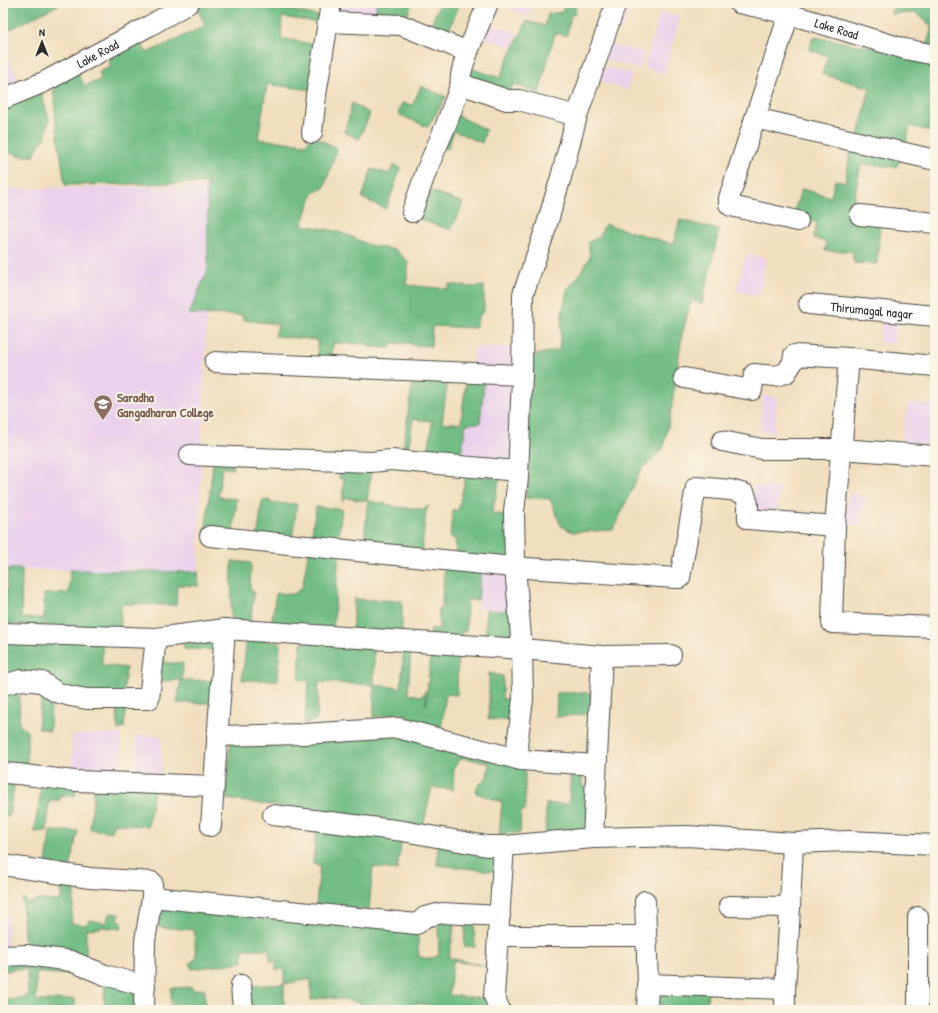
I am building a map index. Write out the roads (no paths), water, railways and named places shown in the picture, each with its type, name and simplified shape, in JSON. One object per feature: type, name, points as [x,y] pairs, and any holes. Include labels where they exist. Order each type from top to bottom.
[{"type":"street","name":"Lake Road","points":[[3,98],[44,82],[142,30],[189,3]]},
{"type":"street","points":[[412,212],[427,169],[446,125],[461,84],[460,78],[468,52],[488,3]]},
{"type":"street","points":[[521,760],[517,745],[523,699],[522,650],[515,567],[514,511],[518,478],[523,294],[544,234],[577,116],[616,3]]},
{"type":"street","name":"Lake Road","points":[[739,3],[790,14],[905,49],[935,55]]},
{"type":"street","points":[[312,133],[316,95],[329,12],[401,25],[468,52]]},
{"type":"street","points":[[790,14],[729,198],[729,204],[731,206],[798,222]]},
{"type":"street","points":[[461,84],[507,100],[519,100],[577,116]]},
{"type":"street","points":[[755,118],[935,160]]},
{"type":"street","points":[[860,215],[935,223]]},
{"type":"street","name":"Thirumagal nagar","points":[[809,304],[935,316]]},
{"type":"street","points":[[684,378],[752,390],[754,374],[775,376],[786,373],[793,362],[794,355],[849,358],[935,366]]},
{"type":"street","points":[[849,358],[835,526],[832,623],[935,627]]},
{"type":"street","points":[[215,362],[522,374]]},
{"type":"street","points":[[722,441],[762,449],[841,449],[935,452]]},
{"type":"street","points":[[190,455],[364,462],[381,462],[391,460],[517,471]]},
{"type":"street","points":[[210,536],[515,567],[680,578],[696,487],[731,490],[745,494],[748,504],[748,519],[835,526]]},
{"type":"street","points":[[211,826],[225,629]]},
{"type":"street","points":[[3,633],[156,638],[225,629],[602,656],[671,655]]},
{"type":"street","points":[[3,685],[21,680],[42,682],[56,692],[81,698],[104,700],[149,699],[156,638]]},
{"type":"street","points":[[593,838],[602,656]]},
{"type":"street","points":[[218,736],[304,734],[398,728],[521,760],[596,765]]},
{"type":"street","points":[[3,774],[16,774],[76,781],[214,786]]},
{"type":"street","points":[[273,815],[403,831],[487,846],[504,846],[593,838],[687,836],[793,843],[848,841],[935,845]]},
{"type":"street","points":[[786,1010],[785,989],[793,843]]},
{"type":"street","points":[[500,1010],[494,996],[504,846]]},
{"type":"street","points":[[3,865],[90,878],[152,882],[152,897],[145,941],[144,1010]]},
{"type":"street","points":[[152,897],[417,924],[425,917],[442,913],[499,926],[646,936]]},
{"type":"street","points":[[646,901],[648,984],[647,1010]]},
{"type":"street","points":[[729,906],[790,907]]},
{"type":"street","points":[[918,917],[918,1010]]},
{"type":"street","points":[[3,956],[27,955],[71,961],[105,975],[145,986]]},
{"type":"street","points":[[648,984],[785,989]]},
{"type":"street","points":[[240,985],[243,1010]]},
{"type":"place","name":"Saradha Gangadharan College","points":[[103,421]]}]
